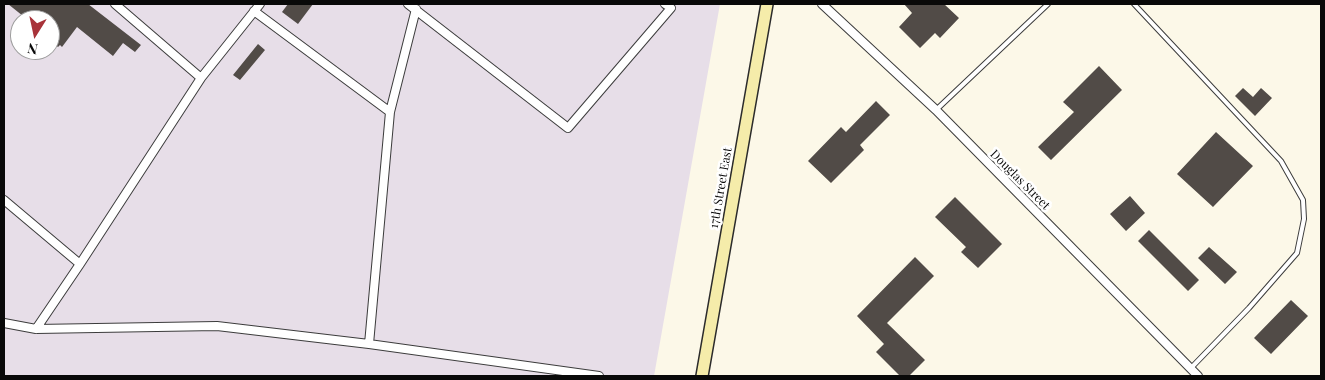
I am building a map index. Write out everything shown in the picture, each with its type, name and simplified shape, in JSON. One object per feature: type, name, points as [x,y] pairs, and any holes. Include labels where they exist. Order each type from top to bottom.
[{"type":"main road","name":"17th Street East","points":[[702,376],[767,4]]},
{"type":"street","points":[[115,4],[201,78]]},
{"type":"street","points":[[36,329],[201,78],[260,4]]},
{"type":"street","points":[[408,4],[568,128],[671,8],[666,4]]},
{"type":"street","name":"Douglas Street","points":[[822,4],[936,110],[1198,376]]},
{"type":"street","points":[[368,344],[390,112],[416,9]]},
{"type":"street","points":[[254,11],[390,112]]},
{"type":"street","points":[[4,200],[80,264]]},
{"type":"street","points":[[4,323],[36,329],[217,326],[368,344],[599,376]]},
{"type":"lane","points":[[936,110],[1048,4]]},
{"type":"lane","points":[[1134,4],[1281,160],[1303,200],[1304,219],[1296,253],[1249,308],[1190,368]]},
{"type":"shaded area","points":[[4,4],[720,4],[654,376],[4,376]]},
{"type":"building","points":[[8,4],[88,4],[141,45],[135,52],[123,43],[113,56],[77,27],[62,47],[60,45],[60,10],[16,10]]},
{"type":"building","points":[[288,4],[313,4],[298,24],[282,12]]},
{"type":"building","points":[[904,4],[944,4],[959,18],[940,38],[935,33],[920,48],[899,27],[912,13]]},
{"type":"building","points":[[258,44],[265,50],[240,80],[233,75]]},
{"type":"building","points":[[1099,66],[1122,90],[1051,160],[1038,147],[1074,112],[1063,102]]},
{"type":"building","points":[[1243,88],[1253,97],[1261,88],[1272,98],[1255,116],[1235,96]]},
{"type":"building","points":[[876,101],[890,115],[860,145],[864,150],[831,183],[808,161],[841,127],[846,132]]},
{"type":"building","points":[[1216,132],[1253,166],[1213,207],[1177,174]]},
{"type":"building","points":[[1130,196],[1145,213],[1126,231],[1110,214]]},
{"type":"building","points":[[955,197],[1002,244],[978,268],[961,252],[966,247],[935,217]]},
{"type":"building","points":[[1149,230],[1199,280],[1188,291],[1138,241]]},
{"type":"building","points":[[1209,247],[1237,272],[1225,284],[1198,258]]},
{"type":"building","points":[[915,257],[934,276],[887,323],[925,360],[909,376],[900,376],[876,352],[884,344],[857,316]]},
{"type":"building","points":[[1291,300],[1308,316],[1271,354],[1254,338]]}]
